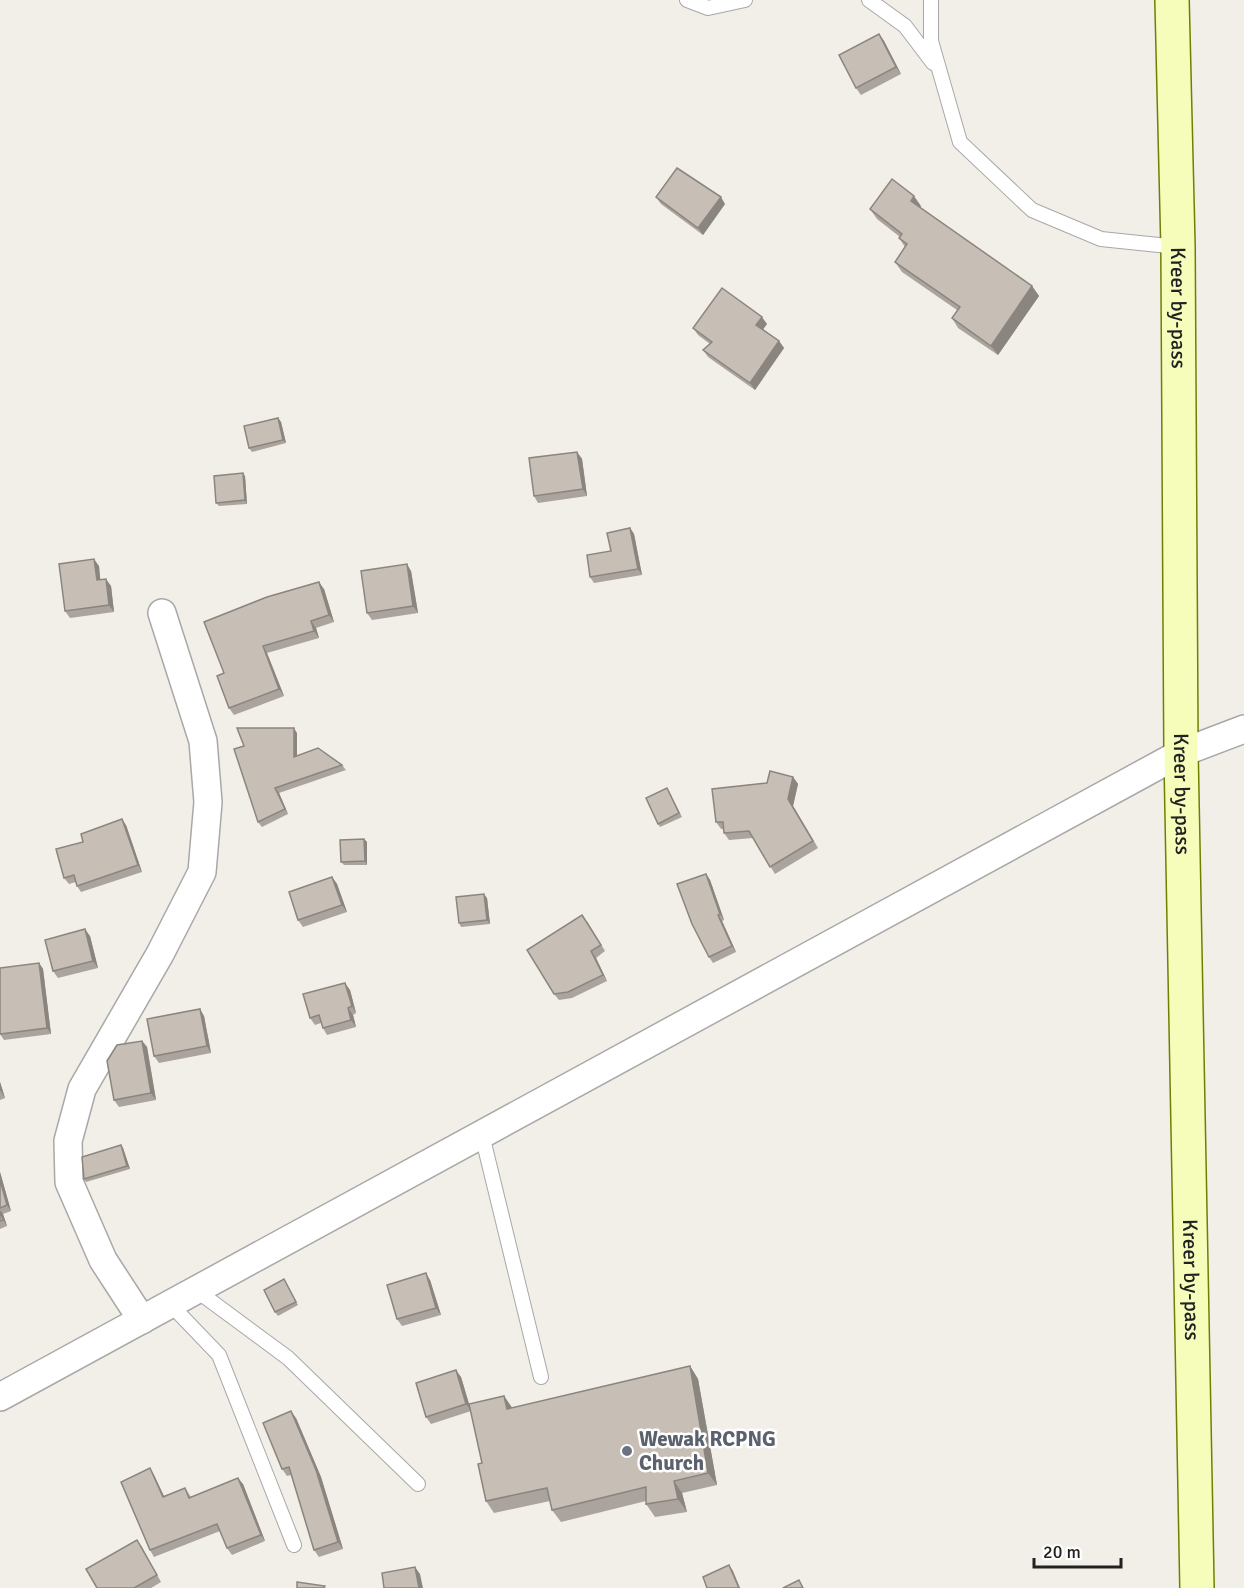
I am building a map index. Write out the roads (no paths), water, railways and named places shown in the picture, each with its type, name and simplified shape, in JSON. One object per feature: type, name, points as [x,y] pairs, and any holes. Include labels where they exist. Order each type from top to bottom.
[{"type":"main road","name":"Kreer by-pass","points":[[1172,0],[1178,247],[1181,753],[1197,1588]]},
{"type":"street","points":[[142,1320],[103,1260],[69,1182],[68,1140],[82,1089],[160,954],[202,872],[208,802],[203,741],[162,613]]},
{"type":"street","points":[[0,1397],[1181,753],[1244,729]]},
{"type":"lane","points":[[687,0],[708,8],[745,0]]},
{"type":"lane","points":[[869,0],[906,26],[939,71]]},
{"type":"lane","points":[[932,0],[931,41],[960,142],[1032,210],[1101,239],[1178,247]]},
{"type":"lane","points":[[482,1135],[541,1377]]},
{"type":"lane","points":[[196,1290],[288,1358],[418,1484]]},
{"type":"lane","points":[[171,1305],[219,1355],[294,1545]]},
{"type":"place","name":"Wewak RCPNG Church","points":[[627,1451]]}]
